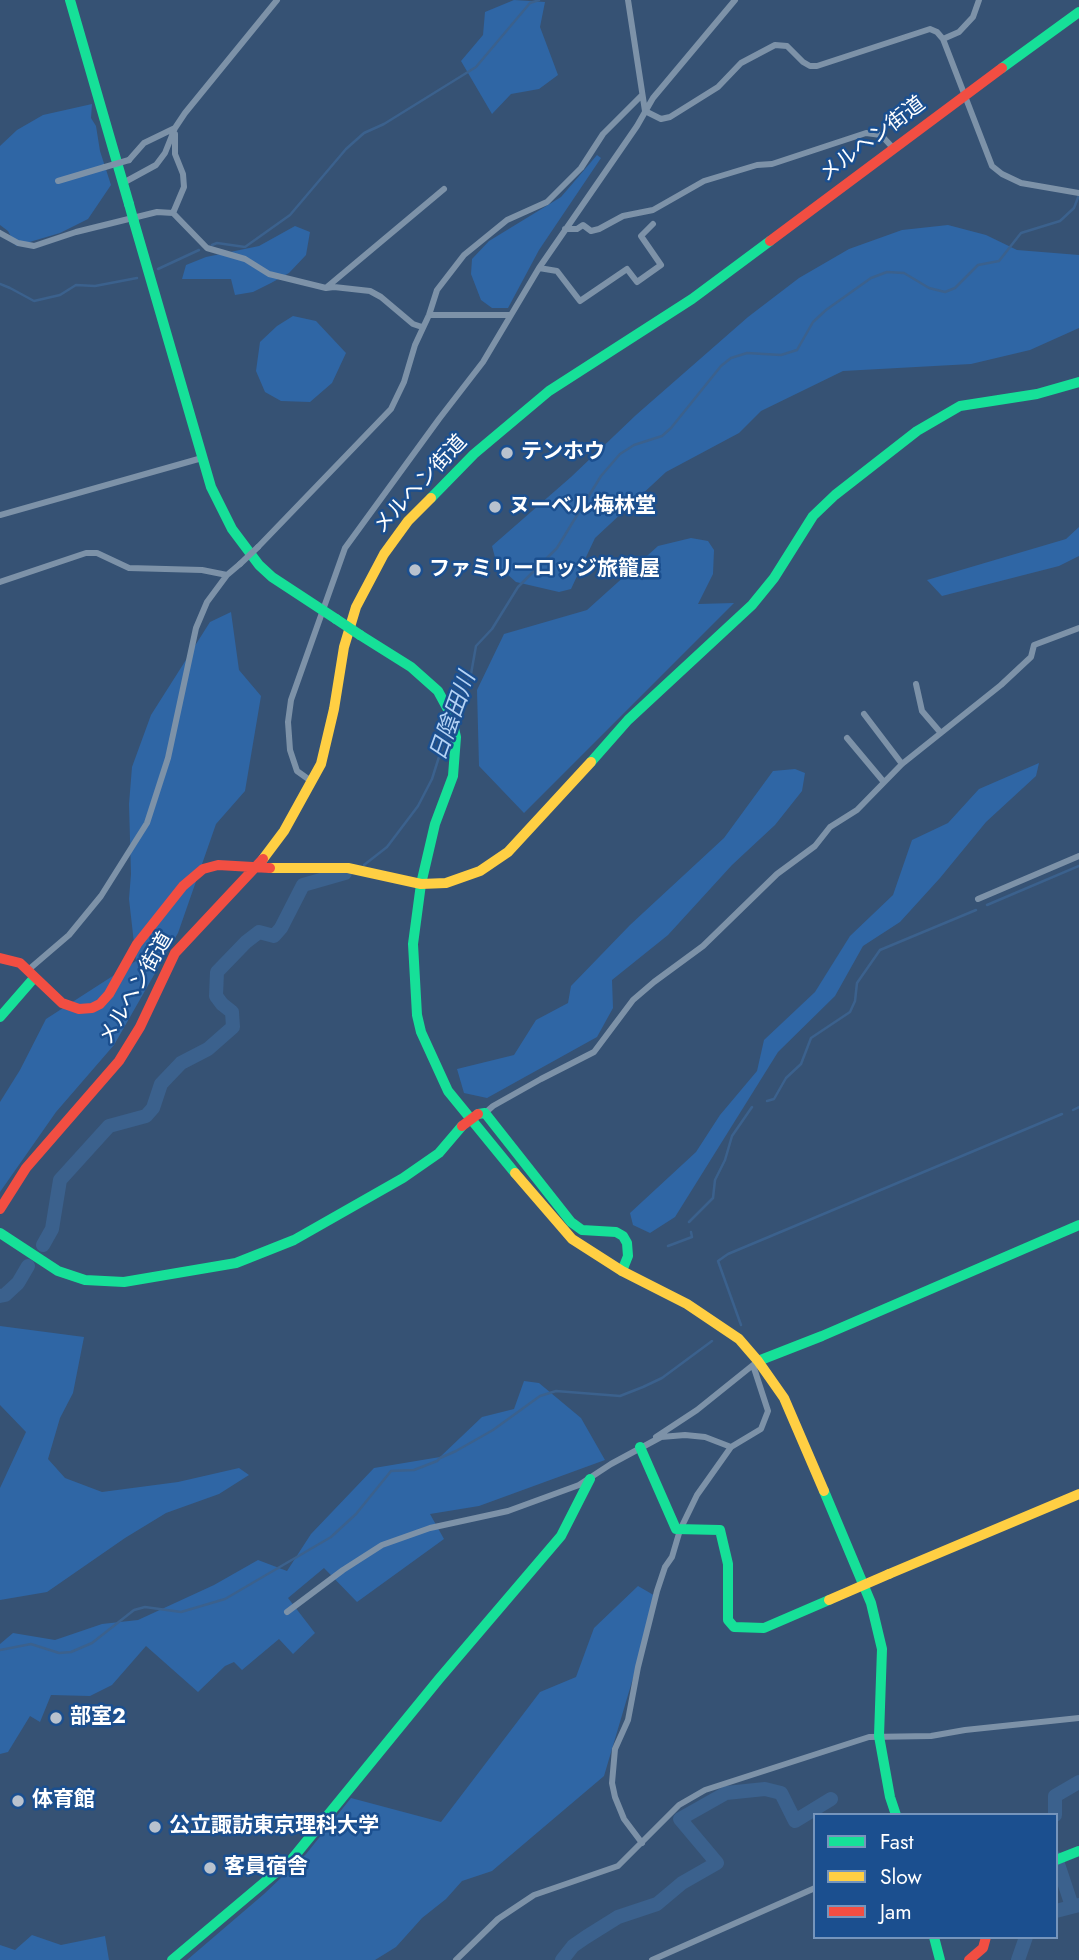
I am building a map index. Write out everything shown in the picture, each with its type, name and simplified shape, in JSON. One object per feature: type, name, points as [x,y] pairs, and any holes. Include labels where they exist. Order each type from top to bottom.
[{"type":"main road","points":[[70,0],[202,458],[211,486],[232,529],[259,565],[272,577],[411,667],[438,691],[451,715],[456,737],[453,776],[435,824],[421,884],[413,944],[414,992],[421,1032],[437,1070],[448,1091],[480,1132],[552,1219],[572,1238],[622,1271],[687,1304],[739,1339],[784,1398],[872,1603],[881,1649],[879,1736],[895,1813]]},
{"type":"main road","name":"メルヘン街道","points":[[0,1209],[26,1168],[119,1061],[139,1027],[175,953],[284,831],[321,764],[334,709],[344,647],[356,607],[384,554],[408,521],[474,454],[549,391],[692,299],[1079,12]]},
{"type":"main road","points":[[1,956],[20,963],[62,1003],[79,1009],[92,1008],[109,994],[137,944],[183,886],[203,869],[218,864],[293,870],[348,867],[421,884],[461,880],[480,871],[508,852],[560,798],[628,720],[752,605],[774,578],[813,516],[835,495],[917,431],[961,406],[1037,394],[1079,383]]},
{"type":"main road","points":[[0,1017],[31,974]]},
{"type":"main road","points":[[0,1233],[58,1271],[85,1280],[135,1281],[236,1263],[294,1240],[403,1178],[439,1153],[462,1126],[481,1114],[572,1222],[582,1230],[616,1231],[623,1236],[627,1243],[628,1256],[622,1271]]},
{"type":"main road","points":[[756,1363],[1079,1225]]},
{"type":"main road","points":[[640,1447],[676,1529],[720,1530],[729,1564],[728,1620],[734,1627],[764,1628],[1079,1494]]},
{"type":"main road","points":[[172,1960],[292,1859],[561,1536],[590,1479]]},
{"type":"main road","points":[[1061,1858],[1078,1851]]},
{"type":"main road","points":[[935,1939],[940,1960]]},
{"type":"main road","points":[[969,1960],[984,1948],[986,1939]]},
{"type":"street","points":[[123,183],[156,165],[185,113],[277,0]]},
{"type":"street","points":[[628,0],[645,111],[661,119],[670,117],[718,87],[741,63],[775,45],[787,46],[803,62],[817,66],[930,29],[943,39],[992,166],[1021,183],[1076,192]]},
{"type":"street","points":[[311,781],[297,771],[290,750],[290,700],[345,548],[483,362],[539,268],[637,126],[653,98],[735,0]]},
{"type":"street","points":[[943,39],[959,32],[973,17],[979,0]]},
{"type":"street","points":[[31,974],[102,896],[147,823],[168,758],[196,628],[207,602],[227,575],[258,547],[391,409],[404,382],[437,290],[464,255],[507,220],[547,202],[581,168],[603,134],[641,96]]},
{"type":"street","points":[[58,181],[129,160],[144,143],[175,128]]},
{"type":"street","points":[[173,213],[184,187],[176,154],[175,128]]},
{"type":"street","points":[[565,229],[577,229],[583,225],[591,231],[599,229],[623,216],[653,210],[704,181],[757,165],[772,164],[866,134],[881,135],[894,149]]},
{"type":"street","points":[[326,288],[443,189]]},
{"type":"street","points":[[0,233],[18,243],[34,246],[147,214],[173,213],[206,248],[245,259],[269,274],[326,288],[370,292],[413,324],[422,327]]},
{"type":"street","points":[[539,268],[558,271],[580,301],[627,269],[637,282],[661,265],[641,236],[653,224]]},
{"type":"street","points":[[429,315],[510,315]]},
{"type":"street","points":[[0,516],[202,458]]},
{"type":"street","points":[[0,582],[86,553],[97,553],[129,568],[202,570],[227,575]]},
{"type":"street","points":[[481,1114],[594,1052],[633,1000],[704,946],[777,874],[815,846],[830,828],[857,810],[902,764],[1001,685],[1031,657],[1034,645],[1079,628]]},
{"type":"street","points":[[916,684],[922,711],[940,732]]},
{"type":"street","points":[[864,714],[902,764]]},
{"type":"street","points":[[847,738],[883,781]]},
{"type":"street","points":[[978,899],[1079,856]]},
{"type":"street","points":[[287,1612],[342,1570],[382,1545],[430,1528],[508,1511],[590,1479],[697,1410],[756,1363],[768,1411],[761,1429],[731,1447],[697,1495],[680,1530],[657,1591],[628,1720],[615,1749],[612,1783],[615,1797],[624,1819],[642,1843]]},
{"type":"street","points":[[640,1447],[662,1437],[685,1435],[705,1437],[731,1447]]},
{"type":"street","points":[[456,1960],[498,1919],[534,1895],[618,1866],[689,1797],[869,1737],[931,1736],[1079,1718]]},
{"type":"street","points":[[652,1960],[813,1889]]},
{"type":"shaded area","points":[[514,0],[545,2],[540,27],[558,75],[539,89],[511,94],[492,114],[461,61],[483,35],[485,12]]},
{"type":"shaded area","points":[[92,104],[91,118],[96,126],[100,151],[111,185],[88,219],[60,233],[16,246],[8,231],[0,225],[0,146],[17,130],[43,115]]},
{"type":"shaded area","points":[[597,155],[601,158],[539,250],[508,308],[492,308],[481,300],[471,274],[472,259],[489,241],[561,197]]},
{"type":"shaded area","points":[[948,225],[986,235],[1017,250],[1079,255],[1079,328],[1030,350],[971,364],[843,371],[761,411],[739,433],[666,472],[595,538],[571,589],[559,592],[516,582],[497,565],[492,546],[748,317],[799,278],[849,249],[902,230]]},
{"type":"shaded area","points":[[295,226],[310,232],[306,255],[289,273],[253,292],[235,295],[231,279],[182,279],[186,265],[206,257],[259,246]]},
{"type":"shaded area","points":[[293,316],[316,321],[346,353],[332,383],[310,402],[281,401],[265,392],[256,371],[260,342]]},
{"type":"shaded area","points":[[1079,527],[1079,556],[1059,566],[942,596],[927,580],[1066,539]]},
{"type":"shaded area","points":[[691,538],[708,541],[714,550],[713,574],[698,604],[734,603],[524,813],[479,766],[477,690],[504,634],[587,610],[658,546]]},
{"type":"shaded area","points":[[231,612],[239,670],[261,696],[245,791],[216,824],[178,933],[114,1045],[56,1112],[0,1192],[0,1102],[46,1019],[136,961],[129,899],[129,804],[132,767],[151,715],[210,622]]},
{"type":"shaded area","points":[[1039,763],[1036,776],[986,822],[900,922],[863,946],[835,996],[778,1052],[675,1217],[650,1233],[633,1225],[630,1213],[696,1152],[720,1115],[757,1071],[764,1040],[815,992],[850,936],[893,895],[912,840],[948,823],[979,789]]},
{"type":"shaded area","points":[[795,769],[805,773],[802,791],[775,825],[732,865],[668,935],[612,980],[613,1008],[597,1037],[487,1098],[464,1093],[457,1069],[514,1055],[536,1020],[568,1003],[571,986],[630,925],[724,838],[773,771]]},
{"type":"shaded area","points":[[0,1326],[84,1337],[73,1393],[60,1418],[48,1459],[65,1478],[102,1492],[178,1482],[239,1468],[249,1475],[219,1494],[166,1513],[47,1592],[0,1600],[0,1488],[26,1432],[0,1405]]},
{"type":"shaded area","points":[[524,1381],[539,1383],[581,1418],[605,1460],[479,1506],[430,1514],[444,1539],[357,1602],[324,1568],[288,1598],[315,1633],[293,1654],[279,1639],[242,1670],[234,1662],[225,1666],[198,1692],[146,1646],[112,1685],[90,1696],[51,1695],[40,1722],[30,1716],[8,1752],[0,1754],[0,1644],[13,1633],[55,1640],[102,1624],[138,1620],[214,1585],[258,1560],[287,1571],[311,1534],[374,1468],[440,1457],[482,1417],[514,1409]]},
{"type":"shaded area","points":[[638,1586],[657,1597],[604,1776],[492,1871],[462,1881],[446,1899],[422,1918],[396,1947],[375,1960],[187,1960],[306,1854],[351,1798],[441,1822],[540,1692],[576,1677],[594,1628]]},
{"type":"shaded area","points":[[32,1935],[61,1945],[105,1936],[109,1960],[0,1960],[0,1945],[15,1950]]},
{"type":"waterway","points":[[212,245],[217,243],[245,247],[290,215],[346,149],[364,133],[384,124],[476,67],[530,3],[539,0]]},
{"type":"waterway","name":"日陰田川","points":[[455,721],[460,711],[459,698],[471,674],[476,646],[492,629],[518,587],[557,548],[601,476],[620,454],[634,445],[662,436],[671,428],[721,366],[731,358],[747,353],[781,355],[797,350],[813,322],[826,310],[871,278],[887,272],[904,273],[929,288],[945,292],[955,288],[978,265],[999,261],[1021,233],[1060,221],[1074,208],[1079,195]]},
{"type":"waterway","points":[[158,269],[199,250]]},
{"type":"waterway","points":[[0,284],[34,301],[60,295],[76,285],[95,286],[137,278]]},
{"type":"waterway","name":"日陰田川","points":[[364,865],[387,847],[418,806],[432,779],[450,730]]},
{"type":"waterway","points":[[987,905],[1079,866]]},
{"type":"waterway","name":"日陰田川","points":[[43,1245],[52,1229],[60,1180],[109,1126],[146,1116],[153,1108],[161,1084],[181,1063],[208,1049],[233,1027],[232,1012],[216,996],[217,972],[259,932],[274,936],[281,928],[303,885],[345,873]]},
{"type":"waterway","points":[[767,1101],[774,1099],[786,1078],[801,1064],[811,1038],[850,1012],[855,1001],[857,983],[880,950],[976,910]]},
{"type":"waterway","points":[[689,1222],[713,1198],[715,1180],[725,1160],[732,1136],[752,1107]]},
{"type":"waterway","points":[[1073,1110],[1079,1107]]},
{"type":"waterway","points":[[741,1325],[718,1261],[728,1254],[1062,1114]]},
{"type":"waterway","points":[[668,1246],[692,1237],[691,1232]]},
{"type":"waterway","name":"日陰田川","points":[[0,1296],[5,1295],[18,1283],[28,1266]]},
{"type":"waterway","points":[[0,1650],[31,1644],[59,1653],[71,1652],[92,1643],[134,1610],[145,1607],[181,1612],[225,1599],[331,1537],[356,1514],[391,1471],[414,1470],[437,1461],[493,1430],[540,1396],[556,1391],[620,1396],[643,1387],[662,1378],[712,1341]]},
{"type":"waterway","points":[[1055,1813],[1055,1796],[1079,1782]]},
{"type":"waterway","points":[[562,1960],[573,1946],[586,1937],[618,1917],[657,1904],[682,1883],[717,1863],[680,1819],[726,1793],[765,1789],[781,1793],[795,1821],[831,1799]]},
{"type":"waterway","points":[[1058,1864],[1072,1906]]},
{"type":"waterway","points":[[1058,1910],[1079,1905]]},
{"type":"waterway","points":[[1018,1960],[1025,1939]]},
{"type":"traffic: fast","points":[[70,0],[129,204]]},
{"type":"traffic: fast","points":[[1002,68],[1079,12]]},
{"type":"traffic: fast","points":[[129,204],[134,222]]},
{"type":"traffic: fast","points":[[134,222],[211,487],[232,529],[259,565],[272,577],[336,619]]},
{"type":"traffic: fast","points":[[431,498],[474,454],[549,391],[692,299],[770,241]]},
{"type":"traffic: fast","points":[[591,762],[628,720],[752,605],[774,578],[813,516],[835,495],[917,431],[960,406],[1037,394],[1079,382]]},
{"type":"traffic: fast","points":[[336,619],[360,635]]},
{"type":"traffic: fast","points":[[360,635],[411,667],[438,691],[451,715],[456,737],[453,776],[435,824],[421,884],[413,944],[417,1015],[421,1032],[448,1091],[515,1173]]},
{"type":"traffic: fast","points":[[0,1017],[34,978]]},
{"type":"traffic: fast","points":[[478,1114],[485,1113],[571,1222],[582,1230],[616,1232],[623,1236],[627,1243],[628,1256],[622,1271]]},
{"type":"traffic: fast","points":[[0,1233],[58,1271],[85,1280],[124,1282],[236,1263],[294,1240],[403,1178],[439,1153],[462,1126]]},
{"type":"traffic: fast","points":[[758,1361],[1079,1225]]},
{"type":"traffic: fast","points":[[640,1447],[676,1529],[720,1530],[728,1564],[728,1620],[734,1627],[764,1628],[829,1600]]},
{"type":"traffic: fast","points":[[172,1960],[292,1859],[439,1679],[561,1536],[590,1479]]},
{"type":"traffic: fast","points":[[824,1491],[871,1603],[882,1649],[879,1736],[895,1813]]},
{"type":"traffic: fast","points":[[1058,1859],[1079,1851]]},
{"type":"traffic: fast","points":[[935,1939],[940,1960]]},
{"type":"traffic: slow","points":[[263,859],[284,831],[321,764],[334,709],[344,647],[356,607],[384,554],[408,521],[431,498]]},
{"type":"traffic: slow","points":[[270,868],[348,868],[421,884],[446,883],[480,871],[508,852],[591,762]]},
{"type":"traffic: slow","points":[[515,1173],[572,1239],[622,1271],[687,1304],[739,1339],[784,1398],[824,1491]]},
{"type":"traffic: slow","points":[[889,1574],[1079,1494]]},
{"type":"traffic: slow","points":[[829,1600],[889,1574]]},
{"type":"traffic: jam","points":[[770,241],[1002,68]]},
{"type":"traffic: jam","points":[[0,1209],[26,1168],[119,1061],[140,1027],[175,953],[263,859]]},
{"type":"traffic: jam","points":[[0,958],[20,963],[62,1003],[79,1009],[92,1008],[109,994],[137,944],[183,886],[203,869],[218,865],[270,868]]},
{"type":"traffic: jam","points":[[462,1126],[478,1114]]},
{"type":"traffic: jam","points":[[969,1960],[983,1948],[985,1939]]},
{"type":"place","name":"テンホウ","points":[[507,453]]},
{"type":"place","name":"ヌーベル梅林堂","points":[[495,507]]},
{"type":"place","name":"ファミリーロッジ旅籠屋","points":[[415,570]]},
{"type":"place","name":"部室2","points":[[56,1718]]},
{"type":"place","name":"体育館","points":[[18,1801]]},
{"type":"place","name":"公立諏訪東京理科大学","points":[[155,1827]]},
{"type":"place","name":"客員宿舎","points":[[210,1868]]}]
